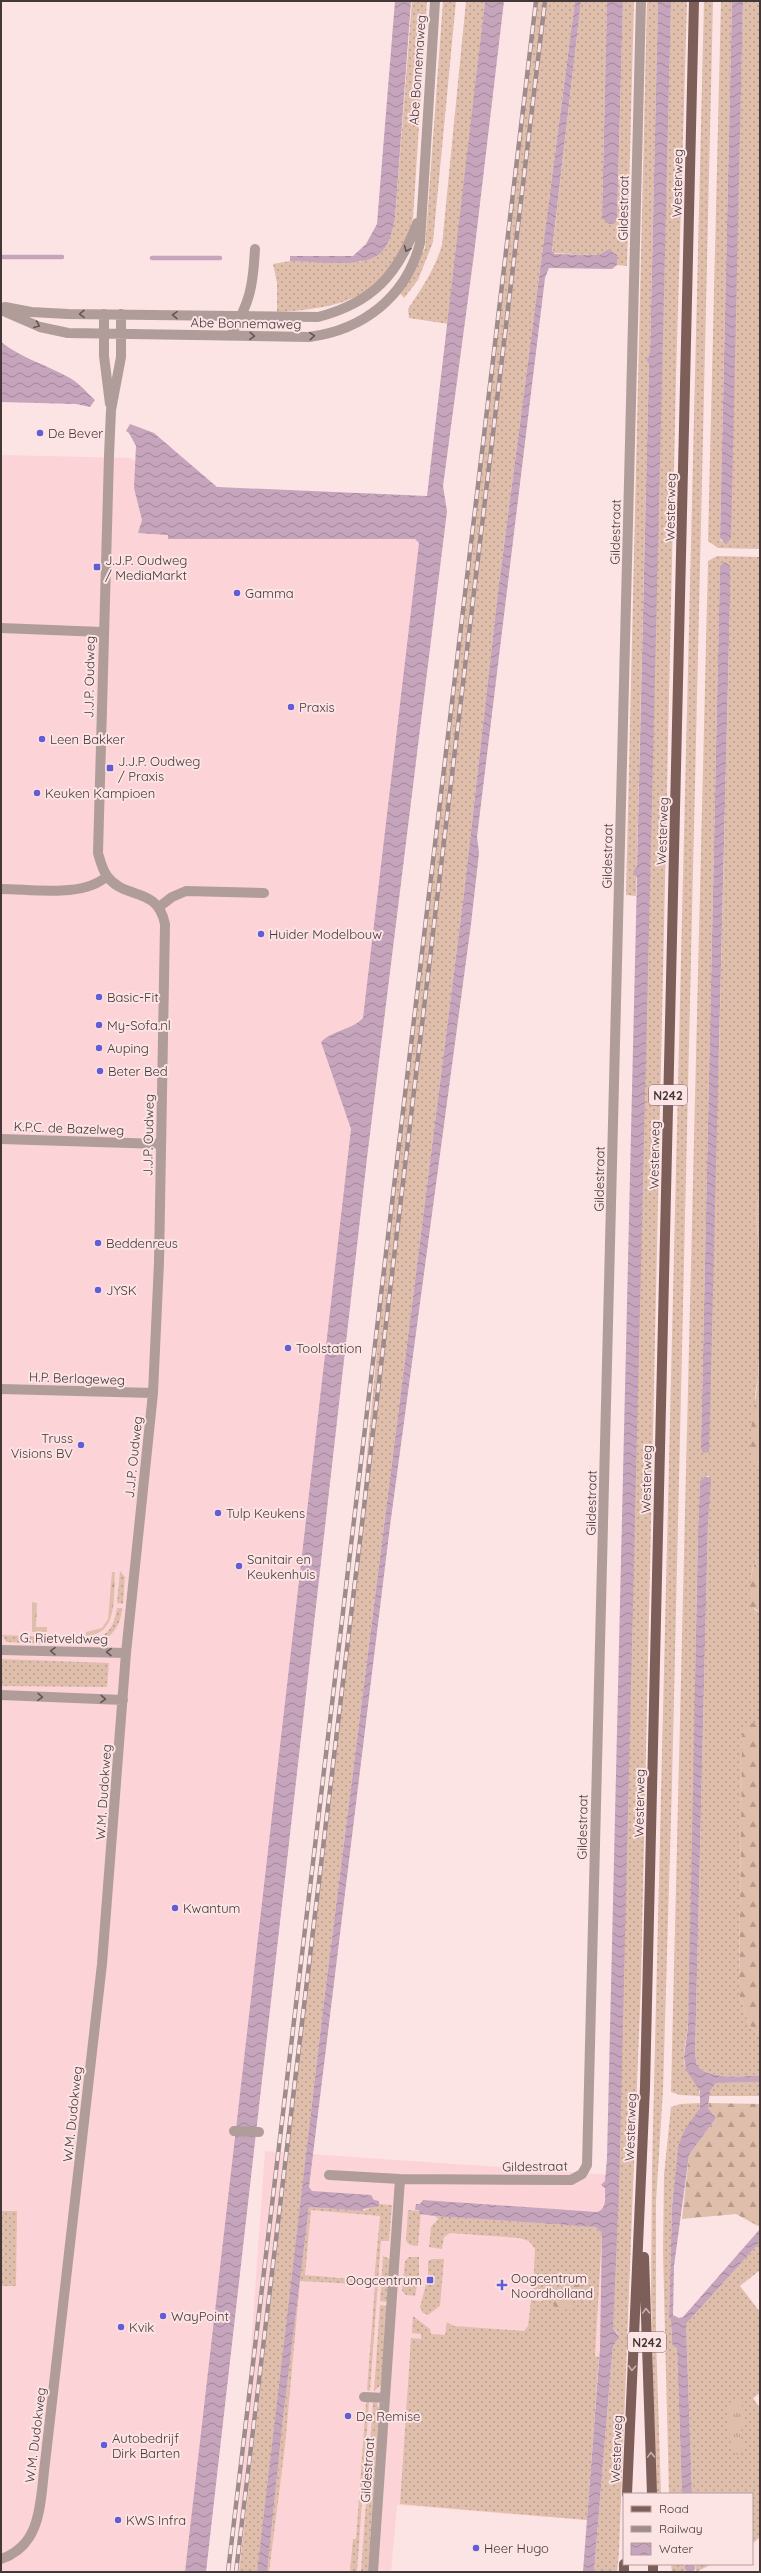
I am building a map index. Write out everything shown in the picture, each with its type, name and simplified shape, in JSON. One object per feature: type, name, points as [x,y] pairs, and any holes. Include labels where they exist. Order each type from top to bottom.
[{"type":"main road","name":"Westerweg","points":[[627,2493],[642,2189],[694,1]]},
{"type":"main road","name":"Westerweg","points":[[642,2189],[652,2493]]},
{"type":"street","name":"Abe Bonnemaweg","points":[[1,310],[51,330],[104,335],[230,335],[309,337],[347,328],[364,319],[386,303],[406,278],[416,258],[420,243],[435,1]]},
{"type":"street","name":"Gildestraat","points":[[329,2175],[400,2179],[571,2180],[582,2174],[587,2164],[641,1]]},
{"type":"street","name":"Abe Bonnemaweg","points":[[1,306],[44,313],[318,316],[353,305],[373,292],[390,276],[403,258],[421,212]]},
{"type":"street","points":[[230,335],[242,316],[253,284],[255,249]]},
{"type":"street","name":"J.J.P. Oudweg","points":[[104,314],[105,366],[111,410]]},
{"type":"street","name":"J.J.P. Oudweg","points":[[107,876],[98,852],[102,632],[111,410],[120,365],[121,314]]},
{"type":"street","points":[[1,628],[102,632]]},
{"type":"street","points":[[1,888],[86,889],[100,883],[107,876],[117,885],[131,892],[149,897],[159,907],[172,897],[186,891],[264,893]]},
{"type":"street","name":"J.J.P. Oudweg","points":[[126,1653],[152,1393],[161,1144],[166,924],[159,907]]},
{"type":"street","name":"K.P.C. de Bazelweg","points":[[1,1139],[161,1144]]},
{"type":"street","name":"H.P. Berlageweg","points":[[1,1389],[152,1393]]},
{"type":"street","name":"G. Rietveldweg","points":[[1,1650],[126,1653]]},
{"type":"street","name":"W.M. Dudokweg","points":[[1,2559],[24,2546],[34,2531],[44,2470],[102,1964],[126,1653]]},
{"type":"street","points":[[1,1695],[123,1700]]},
{"type":"street","points":[[234,2131],[259,2132]]},
{"type":"street","name":"Gildestraat","points":[[373,2572],[400,2179]]},
{"type":"street","points":[[364,2397],[385,2398]]},
{"type":"shaded area","points":[[1,455],[130,458],[200,496],[434,509],[191,2572],[1,2572]]},
{"type":"shaded area","points":[[265,2151],[615,2175],[590,2456],[587,2520],[397,2505],[391,2572],[235,2572]]},
{"type":"green space","points":[[412,1],[427,1],[413,218],[404,244],[393,264],[380,280],[364,292],[347,301],[327,306],[277,312],[277,283],[273,264],[290,261],[361,262],[391,233],[395,218]]},
{"type":"green space","points":[[443,1],[456,1],[433,242],[418,280],[404,298],[400,293],[425,248]]},
{"type":"green space","points":[[466,1],[485,1],[449,324],[409,318],[408,309],[432,270],[442,245]]},
{"type":"green space","points":[[537,1],[575,1],[498,592],[464,893],[324,2001],[258,2566],[257,2572],[239,2572],[286,2166],[284,2154],[362,1506],[396,1153]]},
{"type":"green space","points":[[581,1],[607,1],[602,218],[617,221],[623,1],[634,1],[627,266],[617,265],[617,255],[610,250],[599,255],[552,253]]},
{"type":"green space","points":[[647,1],[658,1],[650,355],[646,360],[649,364],[636,896],[626,895]]},
{"type":"green space","points":[[671,1],[687,1],[676,377],[641,1980],[619,2552],[617,2572],[594,2572],[613,2346],[618,2334],[613,2328]]},
{"type":"green space","points":[[704,1],[713,1],[672,1783],[663,2090],[656,2201],[656,2338],[661,2493],[656,2493],[651,2295],[652,2171]]},
{"type":"green space","points":[[721,1],[732,1],[720,538],[721,541],[730,541],[743,1],[760,1],[760,549],[718,548],[708,541]]},
{"type":"green space","points":[[717,556],[760,557],[760,1187],[756,1215],[760,1262],[760,1340],[758,1379],[755,1395],[753,1457],[760,1472],[760,1558],[756,1561],[753,1567],[751,1582],[754,1610],[760,1612],[760,1729],[759,1725],[742,1736],[739,1994],[749,2024],[760,2037],[760,2078],[727,2076],[710,2073],[697,2066],[695,2054],[709,1476],[705,1476],[700,1481],[698,1532],[692,1902],[688,2025],[684,2050],[684,2064],[697,2086],[700,2096],[680,2095],[671,2092],[708,561]],"holes":[[[720,566],[730,566],[719,1053],[701,1448]]]},
{"type":"green space","points":[[760,1187],[760,1262],[756,1215]]},
{"type":"green space","points":[[760,1340],[760,1472],[752,1450],[751,1438],[757,1389]]},
{"type":"green space","points":[[760,1558],[760,1612],[750,1606],[750,1587],[754,1566],[756,1561]]},
{"type":"green space","points":[[120,1571],[125,1577],[123,1604],[117,1603]]},
{"type":"green space","points":[[112,1572],[115,1572],[114,1603],[109,1621],[104,1629],[97,1634],[86,1636],[86,1632],[102,1628],[108,1619]]},
{"type":"green space","points":[[32,1602],[37,1603],[36,1627],[47,1627],[47,1632],[32,1632]]},
{"type":"green space","points":[[117,1608],[122,1608],[121,1616],[116,1629],[112,1634],[94,1643],[76,1644],[71,1641],[70,1638],[96,1638],[108,1632],[115,1618]]},
{"type":"green space","points":[[2,1635],[59,1637],[51,1644],[6,1642]]},
{"type":"green space","points":[[1,1659],[109,1663],[107,1687],[1,1686]]},
{"type":"green space","points":[[752,1723],[759,1725],[760,1729],[760,2037],[749,2024],[739,1994],[742,1736],[746,1726]]},
{"type":"green space","points":[[760,2080],[760,2096],[709,2096],[710,2091],[716,2083],[759,2082]]},
{"type":"green space","points":[[700,2103],[700,2108],[678,2147],[672,2207],[669,2318],[671,2320],[672,2344],[677,2349],[682,2493],[669,2493],[663,2251],[664,2175],[671,2107],[680,2104]]},
{"type":"green space","points":[[709,2103],[760,2104],[760,2227],[736,2214],[682,2219],[689,2155],[716,2118],[708,2108]]},
{"type":"green space","points":[[379,2204],[392,2205],[389,2241],[381,2241],[370,2391],[367,2390],[375,2285],[300,2281],[285,2446],[269,2572],[267,2572],[283,2418],[309,2207],[363,2211]],"holes":[[[311,2210],[380,2216],[374,2281],[305,2275]]]},
{"type":"green space","points":[[408,2210],[421,2211],[418,2246],[410,2245],[406,2241]]},
{"type":"green space","points":[[1,2211],[17,2211],[16,2286],[1,2286]]},
{"type":"green space","points":[[435,2216],[596,2227],[602,2233],[595,2356],[599,2357],[587,2520],[400,2504],[411,2338],[421,2339],[421,2334],[412,2333],[413,2316],[430,2329],[431,2334],[445,2335],[447,2322],[454,2326],[524,2331],[528,2326],[531,2300],[542,2301],[544,2291],[533,2290],[535,2249],[529,2241],[519,2238],[450,2233],[444,2237],[442,2249],[429,2247],[431,2227],[438,2219]]},
{"type":"green space","points":[[760,2242],[760,2270],[740,2286],[760,2312],[760,2393],[753,2398],[760,2408],[760,2537],[753,2543],[753,2493],[692,2493],[686,2324]]},
{"type":"green space","points":[[383,2256],[390,2259],[387,2302],[380,2301]]},
{"type":"green space","points":[[409,2257],[419,2257],[419,2276],[415,2296],[406,2295],[402,2291],[405,2261]]},
{"type":"green space","points":[[432,2259],[444,2259],[440,2306],[428,2315],[423,2313],[420,2307],[428,2277],[428,2261]]},
{"type":"green space","points":[[570,2277],[582,2279],[583,2284],[572,2291],[564,2287],[563,2282]]},
{"type":"green space","points":[[555,2295],[566,2296],[572,2304],[572,2308],[560,2311],[551,2302],[551,2298]]},
{"type":"green space","points":[[380,2305],[387,2306],[381,2385],[374,2391]]},
{"type":"green space","points":[[734,2400],[740,2400],[745,2415],[740,2435],[745,2448],[744,2452],[737,2455],[731,2448],[727,2419],[729,2403]]},
{"type":"green space","points":[[366,2402],[369,2402],[357,2572],[350,2572],[353,2539],[356,2539]]},
{"type":"green space","points":[[373,2402],[377,2403],[379,2409],[368,2572],[361,2572]]},
{"type":"green space","points":[[671,2565],[685,2565],[685,2572],[672,2572]]},
{"type":"green space","points":[[695,2565],[710,2565],[696,2572]]},
{"type":"water","points":[[395,1],[411,1],[395,218],[387,244],[376,256],[368,260],[358,262],[334,263],[290,261],[290,256],[353,256],[366,244],[377,224]]},
{"type":"water","points":[[485,1],[504,1],[474,254],[443,486],[447,511],[367,1158],[206,2572],[185,2572],[351,1129],[321,1042],[331,1035],[359,1022],[363,1018],[419,543],[415,539],[168,539],[168,535],[138,533],[142,520],[134,488],[136,446],[129,433],[126,431],[130,424],[154,433],[217,487],[427,496]]},
{"type":"water","points":[[575,1],[581,1],[552,251],[555,254],[599,255],[609,249],[617,255],[617,265],[612,269],[549,268],[545,278],[477,837],[479,853],[471,924],[390,1526],[309,2187],[312,2191],[371,2195],[374,2200],[379,2201],[379,2206],[363,2209],[363,2211],[309,2207],[283,2418],[267,2572],[257,2572],[324,2001],[464,893],[498,592]]},
{"type":"water","points":[[607,1],[623,1],[617,219],[615,223],[609,224],[602,218]]},
{"type":"water","points":[[658,1],[671,1],[619,2190],[613,2328],[619,2337],[613,2346],[594,2572],[583,2572],[600,2348],[602,2233],[596,2227],[435,2216],[420,2214],[419,2210],[415,2210],[416,2204],[420,2204],[423,2200],[597,2212],[602,2208],[605,2202],[605,2188],[601,2185],[605,2181],[607,2158],[637,877],[633,872],[637,866],[649,364],[646,360],[650,355]]},
{"type":"water","points":[[732,1],[743,1],[731,539],[726,544],[720,538]]},
{"type":"water","points":[[1,342],[17,353],[70,378],[80,385],[95,400],[90,407],[76,404],[1,402]]},
{"type":"water","points":[[725,562],[730,566],[730,599],[709,1452],[703,1453],[701,1448],[720,566]]},
{"type":"water","points":[[705,1476],[711,1478],[708,1521],[695,2054],[697,2066],[710,2073],[735,2077],[759,2076],[760,2080],[759,2082],[716,2083],[710,2091],[708,2108],[716,2118],[689,2155],[674,2266],[673,2315],[679,2318],[683,2317],[760,2229],[760,2242],[686,2324],[692,2493],[682,2493],[677,2349],[672,2344],[671,2320],[669,2318],[672,2207],[678,2147],[684,2131],[700,2108],[700,2091],[686,2070],[684,2057],[688,2027],[700,1481]]},
{"type":"water","points":[[686,2565],[695,2566],[694,2572],[686,2572]]},
{"type":"waterway","points":[[1,257],[62,257]]},
{"type":"waterway","points":[[152,258],[220,258]]},
{"type":"railway","points":[[228,2572],[536,1]]},
{"type":"railway","points":[[236,2572],[545,1]]},
{"type":"place","name":"De Bever","points":[[40,433]]},
{"type":"place","name":"J.J.P. Oudweg / MediaMarkt","points":[[97,567]]},
{"type":"place","name":"Gamma","points":[[237,593]]},
{"type":"place","name":"Praxis","points":[[291,707]]},
{"type":"place","name":"Leen Bakker","points":[[42,739]]},
{"type":"place","name":"J.J.P. Oudweg / Praxis","points":[[110,768]]},
{"type":"place","name":"Keuken Kampioen","points":[[37,793]]},
{"type":"place","name":"Huider Modelbouw","points":[[261,934]]},
{"type":"place","name":"Basic-Fit","points":[[99,997]]},
{"type":"place","name":"My-Sofa.nl","points":[[99,1025]]},
{"type":"place","name":"Auping","points":[[99,1048]]},
{"type":"place","name":"Beter Bed","points":[[100,1071]]},
{"type":"place","name":"Beddenreus","points":[[98,1243]]},
{"type":"place","name":"JYSK","points":[[98,1290]]},
{"type":"place","name":"Toolstation","points":[[288,1348]]},
{"type":"place","name":"Truss Visions BV","points":[[81,1445]]},
{"type":"place","name":"Tulp Keukens","points":[[218,1513]]},
{"type":"place","name":"Sanitair en Keukenhuis","points":[[239,1566]]},
{"type":"place","name":"Kwantum","points":[[175,1908]]},
{"type":"place","name":"Oogcentrum","points":[[430,2280]]},
{"type":"place","name":"Oogcentrum Noordholland","points":[[502,2285]]},
{"type":"place","name":"WayPoint","points":[[163,2316]]},
{"type":"place","name":"Kvik","points":[[121,2327]]},
{"type":"place","name":"De Remise","points":[[348,2416]]},
{"type":"place","name":"Autobedrijf Dirk Barten","points":[[104,2445]]},
{"type":"place","name":"KWS Infra","points":[[118,2520]]},
{"type":"place","name":"Heer Hugo","points":[[476,2548]]}]
